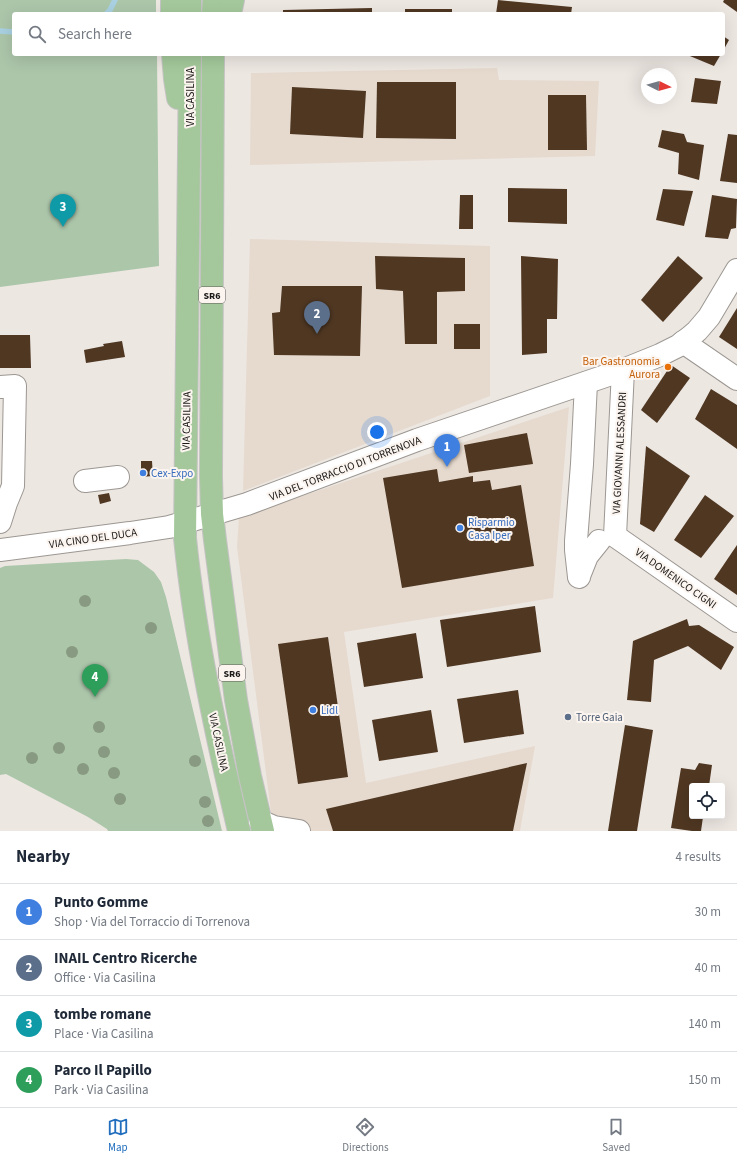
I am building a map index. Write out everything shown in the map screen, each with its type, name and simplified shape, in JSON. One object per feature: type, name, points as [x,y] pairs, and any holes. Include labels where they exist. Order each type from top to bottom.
[{"type":"main road","points":[[172,0],[172,12]]},
{"type":"main road","points":[[190,0],[190,12]]},
{"type":"main road","points":[[213,12],[214,0]]},
{"type":"main road","points":[[230,12],[233,0]]},
{"type":"main road","points":[[173,56],[177,92],[189,146]]},
{"type":"main road","name":"VIA CASILINA","points":[[190,56],[185,522],[187,559],[198,634],[212,708],[239,831]]},
{"type":"main road","name":"VIA CASILINA","points":[[213,56],[212,514],[226,632],[236,700],[261,826]]},
{"type":"main road","points":[[213,75],[218,56]]},
{"type":"street","name":"VIA DEL TORRACCIO DI TORRENOVA","points":[[185,522],[247,504],[417,440],[586,383],[660,355],[697,332],[709,317],[737,270]]},
{"type":"street","points":[[683,342],[737,379]]},
{"type":"street","name":"VIA GIOVANNI ALESSANDRI","points":[[607,538],[623,370]]},
{"type":"street","points":[[586,383],[576,550],[579,577],[587,556],[607,538]]},
{"type":"street","points":[[0,387],[16,386],[14,486],[6,503],[0,522]]},
{"type":"street","points":[[85,481],[118,477]]},
{"type":"street","name":"VIA CINO DEL DUCA","points":[[0,550],[158,529],[185,522]]},
{"type":"street","name":"VIA DOMENICO CIGNI","points":[[577,530],[589,539],[607,538],[737,621]]},
{"type":"street","points":[[261,826],[299,831]]},
{"type":"shaded area","points":[[497,68],[499,80],[599,81],[595,156],[250,165],[251,73]]},
{"type":"shaded area","points":[[250,239],[490,246],[490,396],[243,491]]},
{"type":"shaded area","points":[[569,407],[553,598],[344,632],[366,783],[535,746],[520,831],[276,831],[271,812],[237,547],[239,517]]},
{"type":"green space","points":[[0,0],[156,0],[156,12],[12,12],[12,56],[157,56],[159,266],[0,287]]},
{"type":"green space","points":[[126,559],[138,560],[154,572],[161,582],[166,597],[222,831],[108,831],[88,817],[6,774],[0,775],[0,568],[5,566]]},
{"type":"building","points":[[498,0],[572,7],[571,12],[496,12]]},
{"type":"building","points":[[724,0],[737,0],[737,12],[723,2]]},
{"type":"building","points":[[372,8],[372,12],[283,12],[283,10]]},
{"type":"building","points":[[405,9],[452,9],[452,12],[405,12]]},
{"type":"building","points":[[725,37],[729,40],[725,47]]},
{"type":"building","points":[[690,56],[720,56],[714,66]]},
{"type":"building","points":[[695,78],[721,81],[717,104],[691,102]]},
{"type":"building","points":[[377,82],[456,82],[456,139],[376,138]]},
{"type":"building","points":[[292,87],[366,91],[363,138],[290,134]]},
{"type":"building","points":[[548,95],[586,95],[587,150],[548,150]]},
{"type":"building","points":[[662,130],[684,134],[687,142],[704,145],[699,180],[678,174],[679,153],[658,147]]},
{"type":"building","points":[[728,134],[737,135],[737,183],[720,181]]},
{"type":"building","points":[[508,188],[567,189],[567,224],[508,222]]},
{"type":"building","points":[[663,189],[693,191],[684,226],[656,220]]},
{"type":"building","points":[[460,195],[473,195],[473,229],[459,229]]},
{"type":"building","points":[[712,195],[737,199],[736,228],[731,229],[728,239],[705,237]]},
{"type":"building","points":[[375,256],[465,258],[465,291],[437,292],[437,344],[405,344],[403,291],[376,289]]},
{"type":"building","points":[[521,256],[558,259],[557,319],[547,319],[547,353],[522,355]]},
{"type":"building","points":[[678,256],[703,278],[663,322],[641,300]]},
{"type":"building","points":[[282,286],[362,286],[360,356],[274,355],[272,313],[280,312]]},
{"type":"building","points":[[737,308],[737,349],[719,337]]},
{"type":"building","points":[[454,324],[480,324],[480,349],[454,349]]},
{"type":"building","points":[[0,335],[30,335],[31,368],[0,368]]},
{"type":"building","points":[[122,341],[125,357],[86,363],[84,350],[104,346],[103,344]]},
{"type":"building","points":[[671,365],[690,378],[657,423],[641,410]]},
{"type":"building","points":[[711,389],[737,405],[737,449],[695,419]]},
{"type":"building","points":[[527,433],[533,464],[469,473],[464,445]]},
{"type":"building","points":[[646,446],[690,476],[654,532],[640,524]]},
{"type":"building","points":[[141,461],[152,461],[153,476],[141,477]]},
{"type":"building","name":"Risparmio Casa Iper","points":[[437,469],[439,482],[473,476],[473,482],[490,480],[492,490],[521,485],[534,566],[402,588],[383,478]]},
{"type":"building","points":[[109,493],[111,501],[100,504],[98,495]]},
{"type":"building","points":[[705,495],[734,516],[701,558],[674,540]]},
{"type":"building","points":[[737,545],[737,595],[714,579]]},
{"type":"building","points":[[535,606],[541,652],[447,667],[440,620]]},
{"type":"building","points":[[687,619],[689,626],[699,625],[734,647],[721,670],[688,646],[654,660],[651,702],[627,700],[633,641]]},
{"type":"building","points":[[416,633],[423,678],[364,687],[357,643]]},
{"type":"building","name":"Lidl","points":[[328,637],[348,777],[298,784],[278,644]]},
{"type":"building","points":[[518,690],[524,734],[464,743],[457,699]]},
{"type":"building","points":[[431,710],[438,752],[379,761],[372,720]]},
{"type":"building","points":[[625,725],[653,730],[637,831],[608,831]]},
{"type":"building","points":[[527,763],[513,831],[333,831],[326,809]]},
{"type":"building","points":[[699,763],[712,765],[709,783],[689,783],[689,819],[703,819],[701,831],[671,828],[681,768],[695,770]]},
{"type":"waterway","points":[[108,12],[115,0]]},
{"type":"waterway","points":[[0,31],[12,32]]},
{"type":"place","name":"tombe romane","points":[[63,227]]},
{"type":"place","name":"INAIL Centro Ricerche","points":[[317,334]]},
{"type":"place","name":"Bar Gastronomia Aurora","points":[[668,367]]},
{"type":"place","name":"Punto Gomme","points":[[447,467]]},
{"type":"place","name":"Cex-Expo","points":[[143,473]]},
{"type":"place","name":"Risparmio Casa Iper","points":[[460,528]]},
{"type":"place","name":"Parco Il Papillo","points":[[95,697]]},
{"type":"place","name":"Lidl","points":[[313,710]]},
{"type":"place","name":"Torre Gaia","points":[[568,717]]}]
